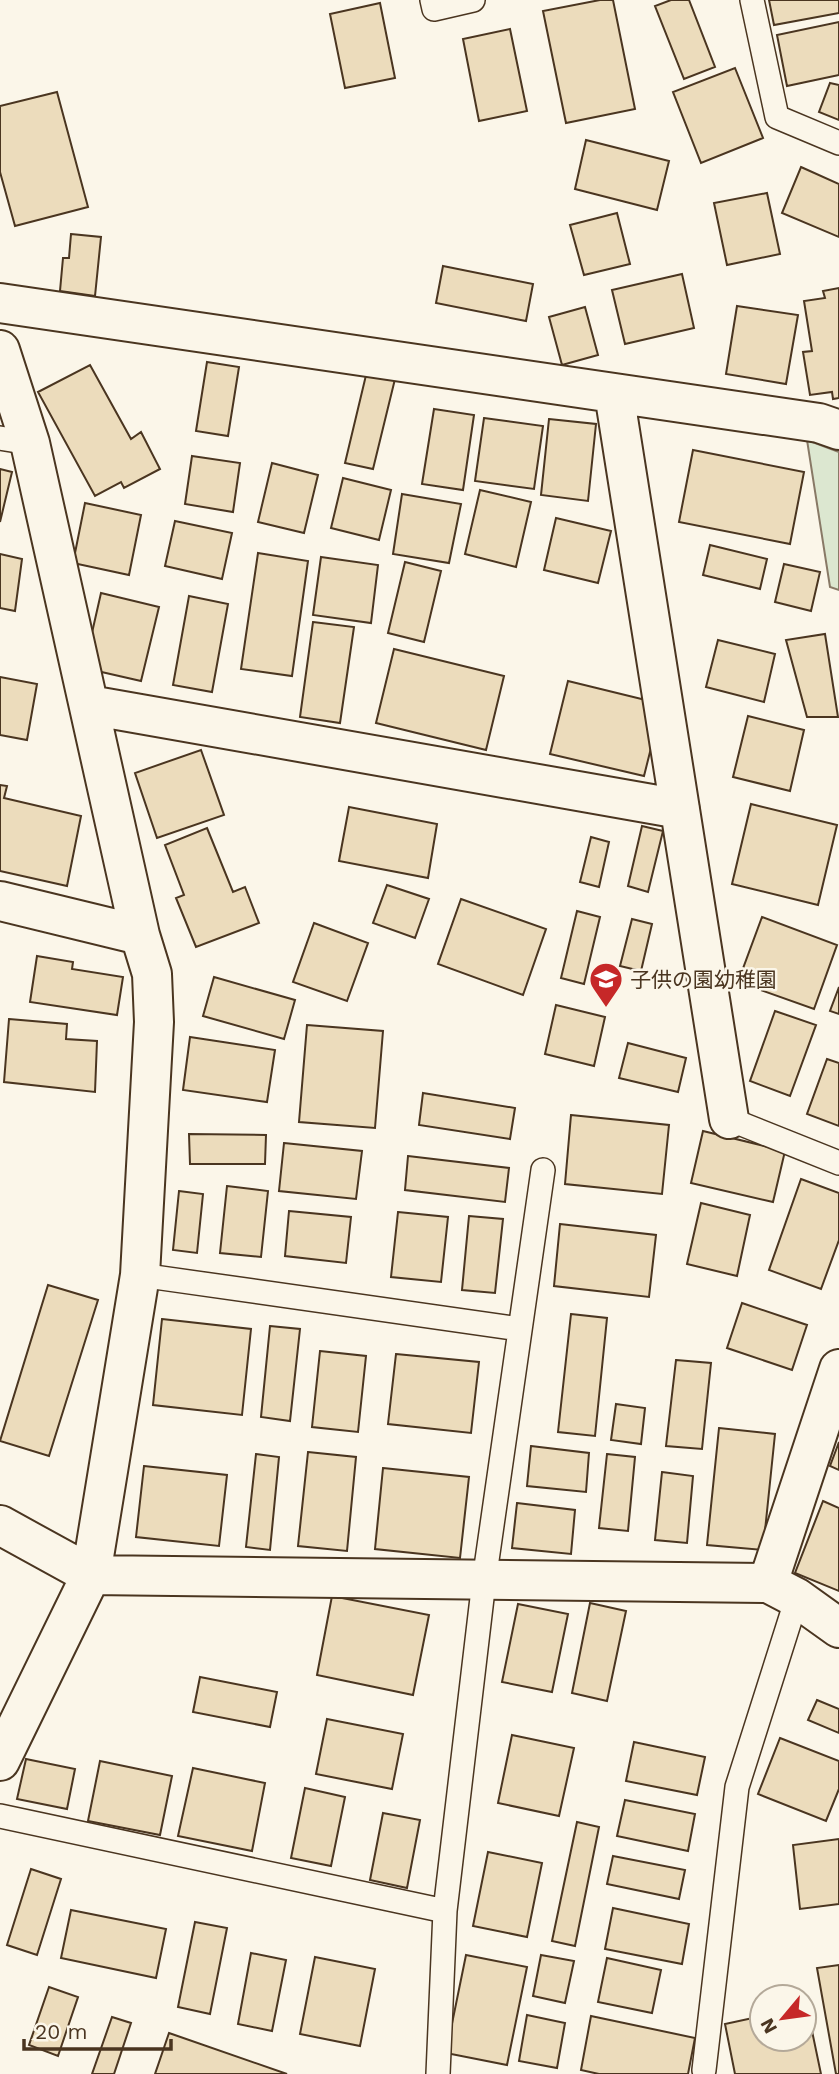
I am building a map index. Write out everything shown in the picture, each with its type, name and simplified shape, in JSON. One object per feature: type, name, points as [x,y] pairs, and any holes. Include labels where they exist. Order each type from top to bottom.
[{"type":"street","points":[[0,303],[819,423],[839,430]]},
{"type":"street","points":[[0,350],[15,441],[89,705],[140,935],[152,974],[154,1022],[140,1275],[91,1575],[0,1761]]},
{"type":"street","points":[[614,393],[729,1119]]},
{"type":"street","points":[[89,705],[680,809]]},
{"type":"street","points":[[0,901],[140,935]]},
{"type":"street","points":[[783,1590],[839,1369]]},
{"type":"street","points":[[0,1525],[91,1575],[484,1581],[783,1590],[839,1628]]},
{"type":"lane","points":[[432,0],[434,9],[473,0]]},
{"type":"lane","points":[[752,0],[777,117],[839,143]]},
{"type":"lane","points":[[729,1119],[839,1163]]},
{"type":"lane","points":[[438,2074],[445,1910],[484,1581],[542,1170]]},
{"type":"lane","points":[[140,1275],[520,1329]]},
{"type":"lane","points":[[704,2070],[737,1787],[783,1590]]},
{"type":"lane","points":[[0,1816],[445,1910]]},
{"type":"green space","points":[[807,440],[839,452],[839,590],[830,587]]},
{"type":"building","points":[[613,0],[635,109],[566,123],[543,11]]},
{"type":"building","points":[[671,0],[689,0],[715,67],[684,79],[655,6]]},
{"type":"building","points":[[769,0],[839,0],[839,13],[774,25]]},
{"type":"building","points":[[380,3],[395,78],[345,88],[330,14]]},
{"type":"building","points":[[839,22],[839,75],[787,86],[777,35]]},
{"type":"building","points":[[510,29],[527,111],[479,121],[463,39]]},
{"type":"building","points":[[735,68],[763,138],[701,163],[673,92]]},
{"type":"building","points":[[830,83],[839,85],[839,120],[819,112]]},
{"type":"building","points":[[57,92],[88,207],[15,226],[0,172],[0,106]]},
{"type":"building","points":[[586,140],[669,161],[657,210],[575,189]]},
{"type":"building","points":[[801,167],[839,184],[839,237],[782,213]]},
{"type":"building","points":[[767,193],[780,254],[727,265],[714,203]]},
{"type":"building","points":[[617,213],[630,264],[584,275],[570,225]]},
{"type":"building","points":[[71,234],[101,237],[95,296],[60,291],[63,258],[69,258]]},
{"type":"building","points":[[443,266],[533,284],[526,321],[436,303]]},
{"type":"building","points":[[682,274],[694,328],[625,344],[612,290]]},
{"type":"building","points":[[839,288],[839,398],[833,399],[832,392],[810,395],[803,352],[812,351],[804,301],[825,298],[823,291]]},
{"type":"building","points":[[737,306],[798,315],[786,384],[726,374]]},
{"type":"building","points":[[585,307],[598,355],[562,365],[549,317]]},
{"type":"building","points":[[207,362],[239,367],[228,436],[196,431]]},
{"type":"building","points":[[90,365],[131,439],[141,432],[160,469],[124,488],[121,482],[95,496],[38,392]]},
{"type":"building","points":[[367,371],[395,379],[373,469],[345,463]]},
{"type":"building","points":[[434,409],[474,415],[463,490],[422,484]]},
{"type":"building","points":[[484,418],[543,426],[534,489],[475,481]]},
{"type":"building","points":[[549,419],[596,424],[588,501],[541,495]]},
{"type":"building","points":[[693,450],[804,472],[790,544],[679,522]]},
{"type":"building","points":[[192,456],[240,463],[233,512],[185,504]]},
{"type":"building","points":[[272,463],[318,475],[304,533],[258,522]]},
{"type":"building","points":[[0,469],[12,472],[0,522]]},
{"type":"building","points":[[343,478],[391,490],[379,540],[331,528]]},
{"type":"building","points":[[480,490],[531,502],[516,567],[465,554]]},
{"type":"building","points":[[402,494],[461,504],[449,563],[393,554]]},
{"type":"building","points":[[85,503],[141,515],[129,575],[73,563]]},
{"type":"building","points":[[556,518],[611,531],[598,583],[544,570]]},
{"type":"building","points":[[175,521],[232,533],[222,579],[165,566]]},
{"type":"building","points":[[710,545],[767,559],[760,589],[703,575]]},
{"type":"building","points":[[258,553],[308,561],[292,676],[241,669]]},
{"type":"building","points":[[0,554],[22,559],[15,611],[0,608]]},
{"type":"building","points":[[321,557],[378,565],[371,623],[313,615]]},
{"type":"building","points":[[405,562],[441,571],[424,642],[388,633]]},
{"type":"building","points":[[784,564],[820,572],[811,611],[775,602]]},
{"type":"building","points":[[101,593],[159,607],[141,681],[84,668]]},
{"type":"building","points":[[189,596],[228,604],[212,692],[173,685]]},
{"type":"building","points":[[313,622],[354,627],[340,723],[300,717]]},
{"type":"building","points":[[825,634],[838,717],[807,717],[786,640]]},
{"type":"building","points":[[718,640],[775,654],[764,702],[706,687]]},
{"type":"building","points":[[394,649],[504,676],[486,750],[376,723]]},
{"type":"building","points":[[0,677],[37,684],[27,740],[0,735]]},
{"type":"building","points":[[568,681],[662,704],[644,776],[550,754]]},
{"type":"building","points":[[748,716],[804,730],[790,791],[733,777]]},
{"type":"building","points":[[201,750],[224,815],[157,838],[135,773]]},
{"type":"building","points":[[0,785],[7,786],[4,798],[81,816],[67,886],[0,871]]},
{"type":"building","points":[[751,804],[837,825],[818,905],[732,884]]},
{"type":"building","points":[[349,807],[437,824],[428,878],[339,861]]},
{"type":"building","points":[[642,826],[663,831],[648,892],[628,886]]},
{"type":"building","points":[[207,828],[233,892],[245,887],[259,923],[196,947],[176,898],[184,895],[165,845]]},
{"type":"building","points":[[591,837],[609,842],[599,887],[580,882]]},
{"type":"building","points":[[387,885],[429,899],[415,938],[373,923]]},
{"type":"building","points":[[461,899],[546,929],[523,995],[438,964]]},
{"type":"building","points":[[577,911],[600,917],[584,984],[561,978]]},
{"type":"building","points":[[762,917],[837,945],[814,1009],[738,982]]},
{"type":"building","points":[[632,919],[652,924],[641,971],[620,966]]},
{"type":"building","points":[[314,923],[368,943],[347,1001],[293,982]]},
{"type":"building","points":[[37,956],[73,962],[72,969],[123,977],[117,1015],[30,1002]]},
{"type":"building","points":[[214,977],[295,1000],[284,1039],[203,1016]]},
{"type":"building","points":[[839,987],[839,1014],[830,1011]]},
{"type":"building","points":[[556,1005],[605,1017],[594,1066],[545,1054]]},
{"type":"building","points":[[775,1011],[816,1025],[790,1096],[750,1081]]},
{"type":"building","points":[[9,1019],[67,1024],[66,1039],[97,1041],[95,1092],[4,1082]]},
{"type":"building","points":[[307,1025],[383,1031],[375,1128],[299,1122]]},
{"type":"building","points":[[190,1037],[275,1050],[267,1102],[183,1090]]},
{"type":"building","points":[[628,1043],[686,1058],[678,1092],[619,1078]]},
{"type":"building","points":[[827,1059],[839,1063],[839,1126],[807,1114]]},
{"type":"building","points":[[423,1093],[515,1108],[510,1139],[419,1125]]},
{"type":"building","points":[[571,1115],[669,1125],[662,1194],[565,1184]]},
{"type":"building","points":[[703,1131],[785,1151],[773,1202],[691,1183]]},
{"type":"building","points":[[189,1134],[266,1135],[265,1164],[190,1164]]},
{"type":"building","points":[[284,1143],[362,1151],[356,1199],[279,1191]]},
{"type":"building","points":[[408,1156],[509,1168],[505,1202],[405,1190]]},
{"type":"building","points":[[801,1179],[839,1193],[839,1240],[821,1289],[769,1270]]},
{"type":"building","points":[[227,1186],[268,1191],[261,1257],[220,1253]]},
{"type":"building","points":[[179,1191],[203,1194],[197,1253],[173,1250]]},
{"type":"building","points":[[701,1203],[750,1215],[737,1276],[687,1264]]},
{"type":"building","points":[[289,1211],[351,1217],[346,1263],[285,1256]]},
{"type":"building","points":[[398,1212],[448,1217],[441,1282],[391,1277]]},
{"type":"building","points":[[469,1216],[503,1219],[495,1293],[462,1290]]},
{"type":"building","points":[[560,1224],[656,1235],[649,1297],[554,1286]]},
{"type":"building","points":[[48,1285],[98,1300],[49,1456],[0,1441]]},
{"type":"building","points":[[742,1303],[807,1325],[792,1370],[727,1348]]},
{"type":"building","points":[[571,1314],[607,1318],[595,1436],[558,1432]]},
{"type":"building","points":[[162,1319],[251,1329],[242,1415],[153,1405]]},
{"type":"building","points":[[270,1326],[300,1329],[290,1421],[261,1417]]},
{"type":"building","points":[[320,1351],[366,1356],[358,1432],[312,1427]]},
{"type":"building","points":[[396,1354],[479,1362],[471,1433],[388,1424]]},
{"type":"building","points":[[676,1360],[711,1363],[702,1449],[666,1446]]},
{"type":"building","points":[[616,1404],[645,1408],[641,1444],[611,1440]]},
{"type":"building","points":[[719,1428],[775,1434],[763,1550],[707,1545]]},
{"type":"building","points":[[839,1442],[839,1470],[830,1466]]},
{"type":"building","points":[[531,1446],[589,1453],[586,1492],[527,1486]]},
{"type":"building","points":[[308,1452],[356,1457],[347,1551],[298,1546]]},
{"type":"building","points":[[256,1454],[279,1457],[270,1550],[246,1547]]},
{"type":"building","points":[[607,1454],[635,1457],[628,1531],[599,1528]]},
{"type":"building","points":[[144,1466],[227,1475],[219,1546],[136,1537]]},
{"type":"building","points":[[383,1468],[469,1477],[460,1558],[375,1549]]},
{"type":"building","points":[[662,1472],[693,1476],[687,1543],[655,1540]]},
{"type":"building","points":[[823,1501],[839,1508],[839,1591],[795,1573]]},
{"type":"building","points":[[517,1503],[575,1510],[571,1554],[512,1548]]},
{"type":"building","points":[[332,1596],[429,1615],[413,1695],[317,1675]]},
{"type":"building","points":[[590,1603],[626,1611],[607,1701],[572,1693]]},
{"type":"building","points":[[518,1604],[568,1614],[552,1692],[502,1682]]},
{"type":"building","points":[[200,1677],[277,1692],[270,1727],[193,1712]]},
{"type":"building","points":[[817,1700],[839,1709],[839,1733],[808,1720]]},
{"type":"building","points":[[327,1719],[403,1734],[392,1789],[316,1774]]},
{"type":"building","points":[[512,1735],[574,1748],[559,1816],[498,1803]]},
{"type":"building","points":[[780,1738],[839,1761],[839,1789],[826,1821],[758,1794]]},
{"type":"building","points":[[634,1742],[705,1757],[697,1795],[626,1781]]},
{"type":"building","points":[[26,1759],[75,1769],[67,1809],[17,1799]]},
{"type":"building","points":[[100,1761],[172,1776],[160,1835],[88,1821]]},
{"type":"building","points":[[193,1768],[265,1783],[252,1851],[178,1836]]},
{"type":"building","points":[[305,1788],[345,1797],[331,1866],[291,1858]]},
{"type":"building","points":[[625,1800],[695,1814],[688,1851],[617,1836]]},
{"type":"building","points":[[383,1813],[420,1820],[407,1888],[370,1880]]},
{"type":"building","points":[[577,1822],[599,1827],[575,1946],[552,1941]]},
{"type":"building","points":[[839,1839],[839,1904],[800,1909],[793,1845]]},
{"type":"building","points":[[488,1852],[542,1863],[527,1937],[473,1926]]},
{"type":"building","points":[[613,1856],[685,1870],[679,1899],[607,1884]]},
{"type":"building","points":[[31,1869],[61,1879],[37,1955],[7,1945]]},
{"type":"building","points":[[613,1908],[689,1924],[682,1964],[605,1949]]},
{"type":"building","points":[[71,1910],[166,1929],[156,1978],[61,1958]]},
{"type":"building","points":[[195,1922],[227,1928],[210,2014],[178,2007]]},
{"type":"building","points":[[251,1953],[286,1960],[272,2031],[238,2024]]},
{"type":"building","points":[[466,1955],[527,1967],[507,2065],[446,2053]]},
{"type":"building","points":[[541,1955],[574,1961],[565,2003],[533,1996]]},
{"type":"building","points":[[315,1957],[375,1969],[360,2046],[300,2034]]},
{"type":"building","points":[[607,1958],[661,1970],[652,2013],[598,2002]]},
{"type":"building","points":[[839,1965],[839,2074],[836,2074],[817,1968]]},
{"type":"building","points":[[49,1987],[78,1997],[58,2056],[29,2045]]},
{"type":"building","points":[[527,2015],[565,2023],[557,2068],[519,2061]]},
{"type":"building","points":[[591,2016],[695,2038],[688,2074],[599,2074],[581,2070]]},
{"type":"building","points":[[112,2017],[131,2023],[114,2074],[92,2074]]},
{"type":"building","points":[[748,2019],[748,2053],[817,2053],[821,2074],[735,2074],[725,2024]]},
{"type":"building","points":[[169,2033],[287,2074],[155,2074]]},
{"type":"place","name":"子供の園幼稚園","points":[[606,1009]]}]
